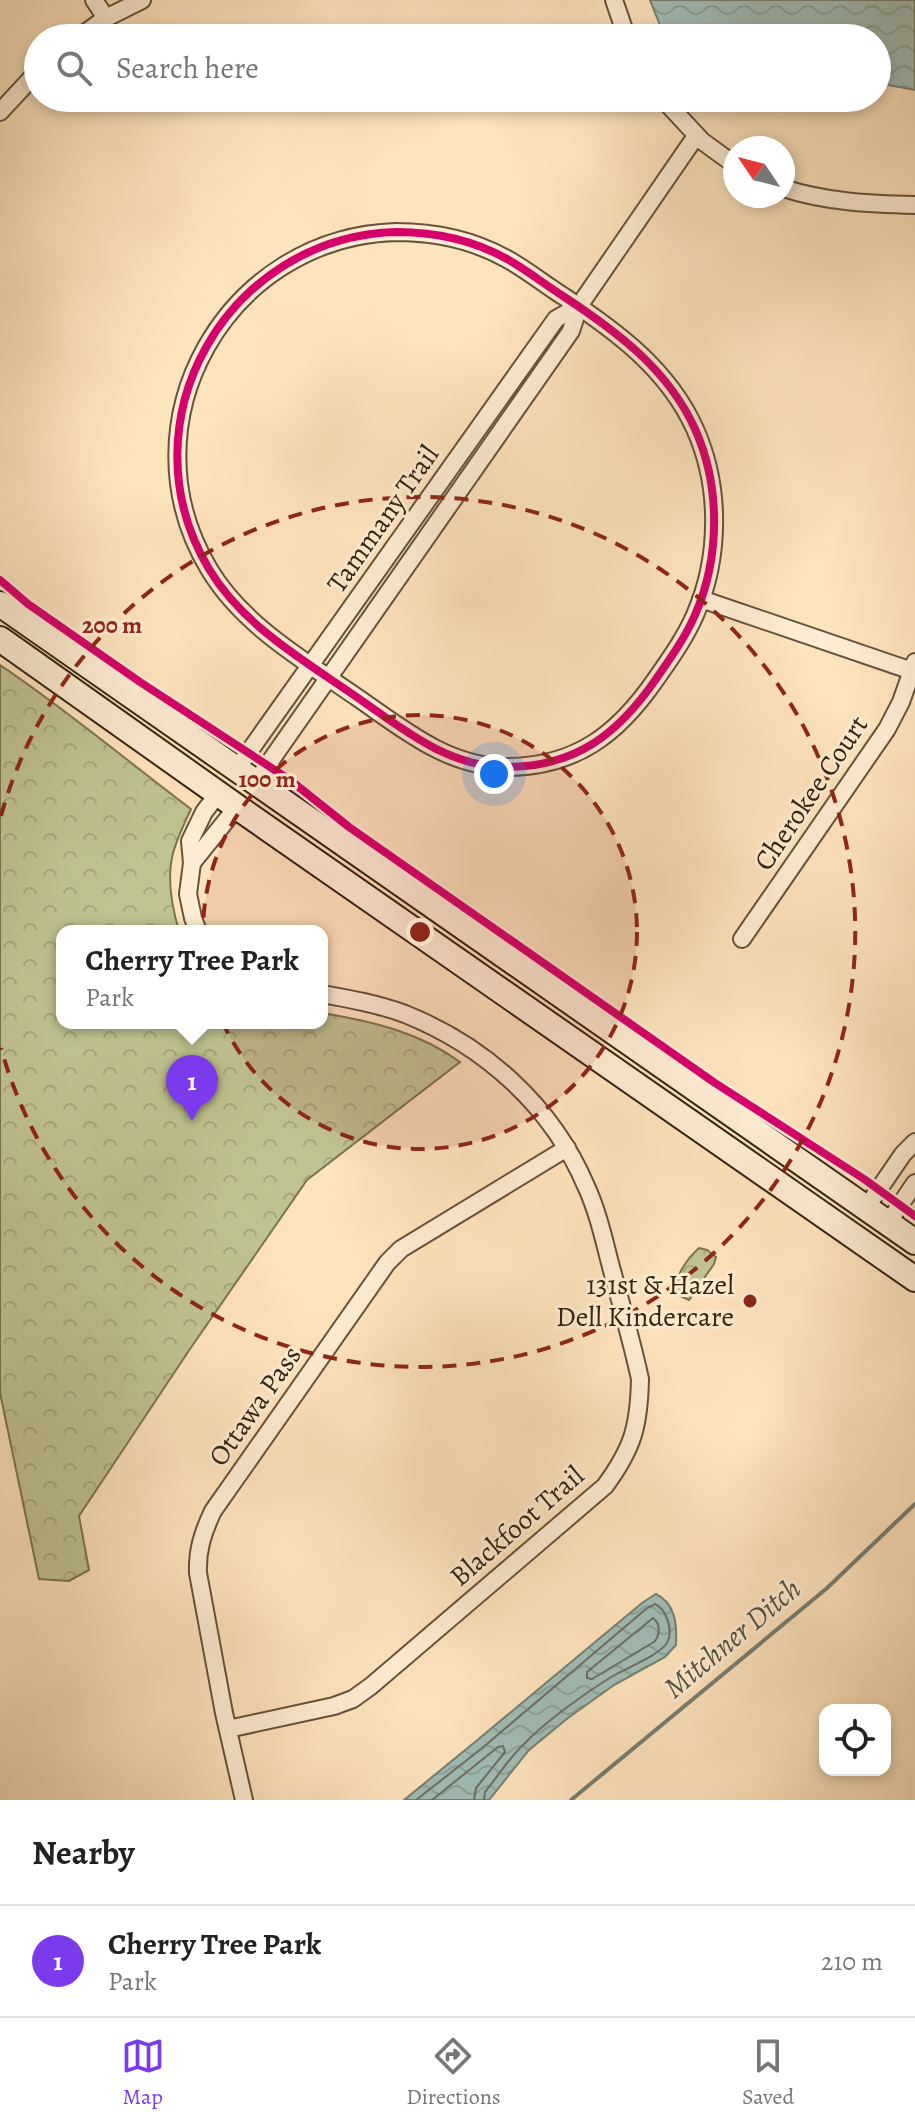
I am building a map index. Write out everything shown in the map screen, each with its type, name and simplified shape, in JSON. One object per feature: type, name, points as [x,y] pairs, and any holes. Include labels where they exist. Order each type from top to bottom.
[{"type":"main road","points":[[0,604],[915,1242]]},
{"type":"main road","points":[[0,639],[915,1279]]},
{"type":"street","points":[[94,0],[106,18]]},
{"type":"street","points":[[98,24],[142,0]]},
{"type":"street","points":[[614,0],[622,24]]},
{"type":"street","points":[[0,112],[24,86]]},
{"type":"street","points":[[675,112],[696,136],[723,156]]},
{"type":"street","name":"Tammany Trail","points":[[246,777],[556,319],[579,306],[696,136]]},
{"type":"street","points":[[795,191],[836,201],[915,205]]},
{"type":"street","points":[[382,232],[426,233],[482,247],[510,260],[579,306],[652,365],[677,397],[695,428],[709,475],[714,512],[712,554],[701,599],[677,648],[639,703],[626,718],[590,745],[547,763],[499,767],[450,756],[415,737],[259,627],[226,594],[210,571],[196,545],[184,509],[177,454],[184,398],[201,356],[221,323],[252,289],[287,263],[332,243],[382,232]]},
{"type":"street","points":[[701,599],[914,669]]},
{"type":"street","name":"Cherokee Court","points":[[742,939],[878,744],[901,702],[914,669]]},
{"type":"street","name":"Tammany Trail","points":[[246,777],[320,671]]},
{"type":"street","points":[[196,925],[188,894],[192,863],[190,841],[204,812],[228,800]]},
{"type":"street","points":[[192,863],[228,800]]},
{"type":"street","name":"Blackfoot Trail","points":[[228,1729],[334,1706],[353,1699],[371,1686],[605,1486],[618,1468],[637,1427],[640,1379],[599,1220],[587,1186],[567,1148],[543,1113],[512,1081],[454,1037],[405,1014],[328,995]]},
{"type":"street","points":[[866,1208],[903,1154],[915,1142]]},
{"type":"street","name":"Ottawa Pass","points":[[244,1800],[198,1573],[202,1533],[213,1511],[387,1263],[401,1249],[567,1148]]},
{"type":"street","points":[[888,1223],[915,1183]]},
{"type":"green space","points":[[0,665],[73,717],[191,809],[171,865],[172,899],[178,925],[56,925],[56,1029],[328,1029],[328,1014],[411,1035],[460,1062],[307,1180],[79,1516],[89,1570],[69,1581],[39,1579],[0,1393]]},
{"type":"green space","points":[[699,1248],[716,1257],[689,1300],[680,1296],[676,1284],[683,1267]]},
{"type":"water","points":[[650,0],[915,0],[915,90],[891,86],[891,24],[659,24]]},
{"type":"water","points":[[656,1594],[668,1603],[675,1623],[676,1645],[665,1657],[614,1685],[568,1718],[529,1750],[489,1800],[404,1800],[642,1603]]},
{"type":"waterway","name":"Mitchner Ditch","points":[[571,1800],[826,1589],[915,1504]]},
{"type":"cycle path","points":[[396,232],[453,238],[494,252],[602,323],[639,353],[670,388],[684,407],[703,451],[713,498],[713,546],[703,593],[691,624],[642,699],[626,716],[593,744],[554,761],[506,767],[465,761],[427,744],[392,722],[276,641],[239,608],[209,569],[185,513],[177,455],[185,399],[206,347],[239,302],[283,266],[336,242],[396,232]]},
{"type":"cycle path","points":[[0,580],[28,604],[290,780],[349,827],[715,1083],[864,1179],[915,1216]]},
{"type":"place","name":"Cherry Tree Park","points":[[192,1121]]},
{"type":"place","name":"131st & Hazel Dell Kindercare","points":[[750,1301]]}]
